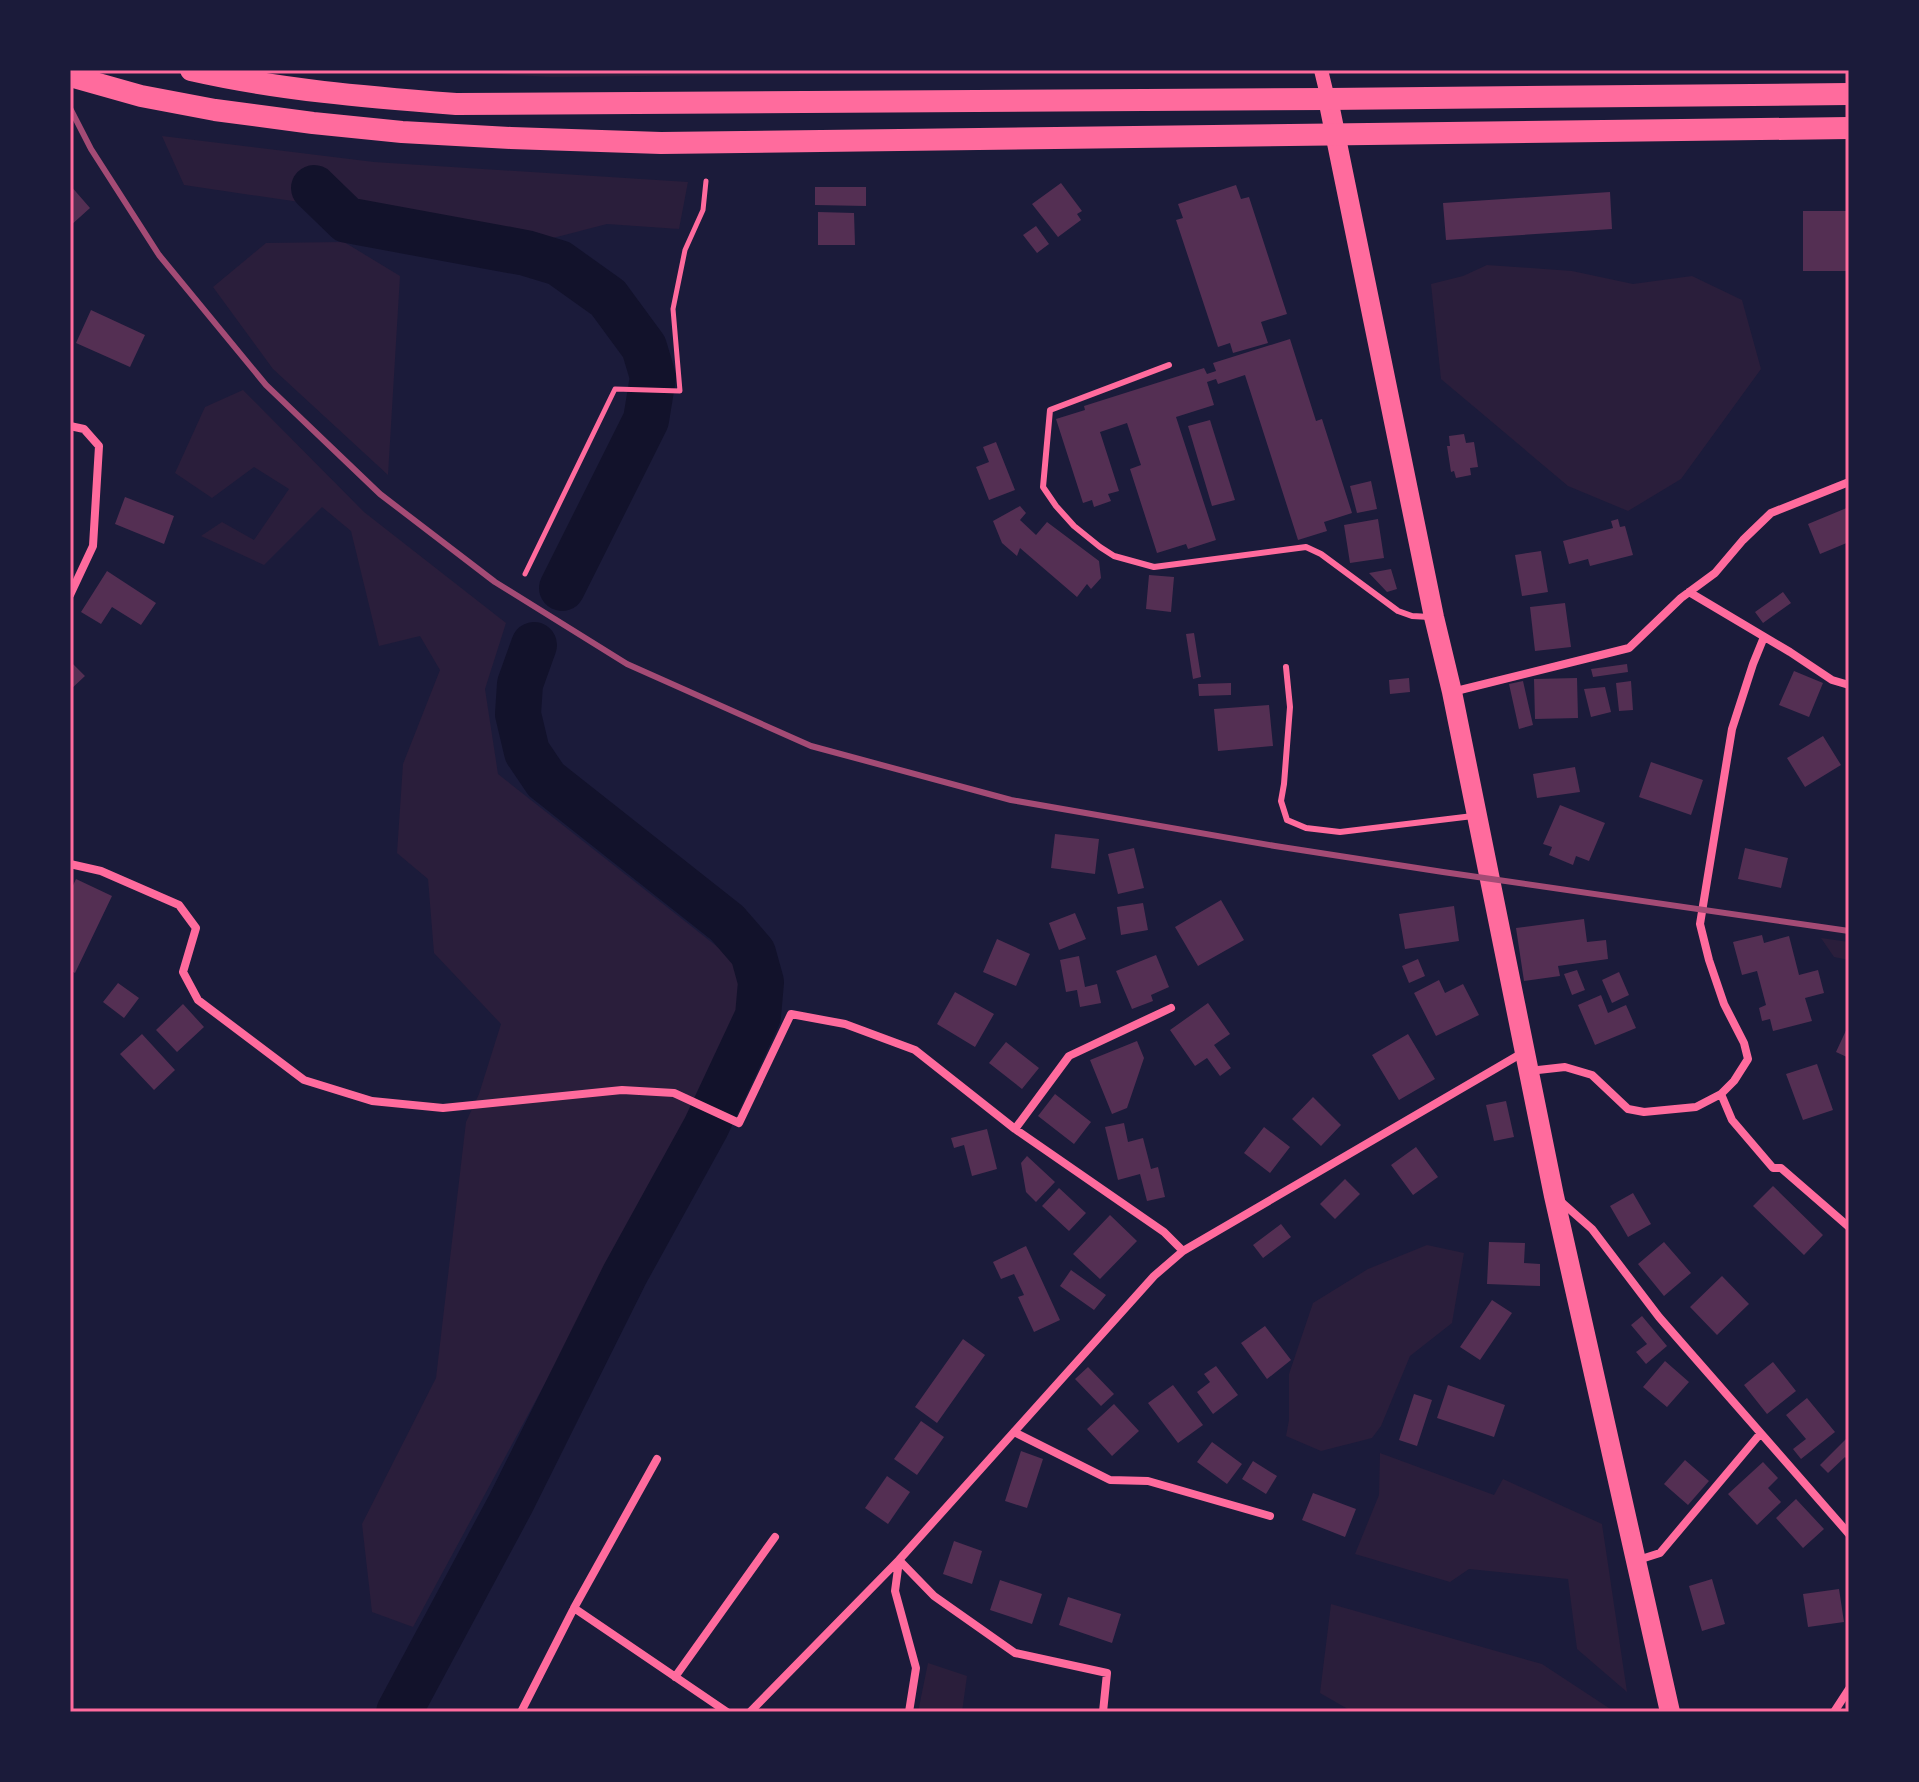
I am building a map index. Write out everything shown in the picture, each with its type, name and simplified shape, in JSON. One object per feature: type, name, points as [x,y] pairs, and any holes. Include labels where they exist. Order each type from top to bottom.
[{"type":"highway","points":[[191,70],[328,94],[456,104],[1849,94]]},
{"type":"highway","points":[[70,76],[141,96],[215,110],[402,132],[661,143],[1849,128]]},
{"type":"main road","points":[[1328,99],[1554,1196],[1670,1712]]},
{"type":"street","points":[[1321,70],[1328,99]]},
{"type":"street","points":[[70,426],[84,429],[99,446],[93,546],[70,595]]},
{"type":"street","points":[[1452,692],[1629,648],[1689,592],[1715,573],[1771,513],[1849,482]]},
{"type":"street","points":[[1689,592],[1832,680],[1849,685]]},
{"type":"street","points":[[750,1712],[899,1560],[1154,1276],[1183,1251],[1526,1061],[1592,1075],[1628,1109],[1644,1112],[1696,1107],[1721,1094],[1734,1081],[1748,1059],[1744,1043],[1724,1004],[1700,924],[1732,729],[1764,637]]},
{"type":"street","points":[[70,864],[101,871],[179,905],[196,928],[183,972],[198,1000],[304,1080],[372,1101],[443,1108],[622,1090],[674,1093],[739,1123],[791,1014],[845,1024],[915,1050],[1015,1129],[1164,1232],[1183,1251]]},
{"type":"street","points":[[1015,1129],[1069,1056],[1171,1008]]},
{"type":"street","points":[[1721,1094],[1732,1120],[1773,1168],[1781,1168],[1849,1227]]},
{"type":"street","points":[[1554,1196],[1592,1229],[1659,1317],[1849,1534]]},
{"type":"street","points":[[1014,1432],[1110,1480],[1148,1481],[1270,1516]]},
{"type":"street","points":[[1637,1560],[1660,1553],[1760,1434]]},
{"type":"street","points":[[521,1712],[574,1608],[657,1459]]},
{"type":"street","points":[[675,1677],[775,1537]]},
{"type":"street","points":[[899,1560],[895,1591],[916,1668],[909,1712]]},
{"type":"street","points":[[899,1560],[934,1596],[1015,1653],[1107,1673],[1103,1712]]},
{"type":"street","points":[[574,1608],[727,1712]]},
{"type":"street","points":[[1834,1712],[1849,1689]]},
{"type":"lane","points":[[1169,365],[1050,410],[1043,487],[1074,526],[1114,556],[1154,567],[1306,547],[1321,554],[1398,611],[1412,616],[1434,617]]},
{"type":"lane","points":[[1286,667],[1290,707],[1281,801],[1287,820],[1306,828],[1340,832],[1477,816]]},
{"type":"path","points":[[525,574],[615,389],[680,391],[673,309],[685,250],[703,210],[706,181]]},
{"type":"shaded area","points":[[421,70],[947,70],[947,73],[552,77]]},
{"type":"shaded area","points":[[162,136],[374,162],[688,182],[679,229],[607,224],[549,239],[184,185]]},
{"type":"shaded area","points":[[344,242],[400,276],[388,475],[273,369],[213,287],[266,243]]},
{"type":"shaded area","points":[[1487,265],[1572,271],[1633,284],[1692,276],[1742,300],[1761,369],[1681,479],[1628,511],[1568,486],[1441,379],[1431,284],[1463,276]]},
{"type":"shaded area","points":[[243,390],[364,512],[506,623],[485,689],[498,774],[724,952],[742,977],[743,1018],[413,1627],[372,1612],[362,1524],[436,1378],[466,1122],[479,1094],[501,1024],[434,953],[428,879],[397,853],[403,764],[440,670],[420,636],[379,646],[351,531],[322,507],[264,565],[201,536],[222,522],[254,540],[289,489],[254,467],[212,498],[175,473],[205,407]]},
{"type":"shaded area","points":[[1821,938],[1849,942],[1849,960],[1834,957]]},
{"type":"shaded area","points":[[1427,1245],[1464,1253],[1452,1323],[1410,1356],[1381,1426],[1372,1438],[1321,1451],[1286,1436],[1289,1374],[1313,1303],[1368,1269]]},
{"type":"shaded area","points":[[1380,1453],[1494,1495],[1503,1479],[1602,1524],[1627,1692],[1577,1649],[1568,1579],[1469,1569],[1450,1582],[1355,1554],[1379,1495]]},
{"type":"shaded area","points":[[1331,1604],[1542,1664],[1615,1712],[1353,1712],[1320,1693]]},
{"type":"shaded area","points":[[928,1663],[967,1676],[962,1712],[918,1712]]},
{"type":"building","points":[[1061,183],[1082,211],[1077,214],[1081,220],[1058,237],[1032,204]]},
{"type":"building","points":[[70,185],[90,208],[70,226]]},
{"type":"building","points":[[1236,185],[1241,199],[1249,197],[1287,314],[1261,322],[1268,343],[1233,353],[1230,343],[1218,347],[1176,220],[1183,218],[1178,204]]},
{"type":"building","points":[[815,187],[866,187],[866,206],[815,205]]},
{"type":"building","points":[[1610,192],[1612,229],[1446,240],[1443,203]]},
{"type":"building","points":[[1803,211],[1849,211],[1849,271],[1803,271]]},
{"type":"building","points":[[818,212],[854,213],[855,245],[818,245]]},
{"type":"building","points":[[1036,226],[1049,244],[1037,253],[1023,235]]},
{"type":"building","points":[[91,310],[145,335],[130,367],[76,343]]},
{"type":"building","points":[[1290,339],[1316,421],[1322,419],[1352,513],[1324,522],[1327,531],[1298,540],[1245,375],[1218,384],[1216,379],[1207,382],[1214,405],[1176,417],[1216,540],[1188,549],[1186,544],[1157,553],[1130,469],[1141,465],[1127,423],[1100,432],[1119,491],[1108,494],[1111,501],[1094,507],[1092,500],[1083,503],[1056,419],[1085,410],[1084,406],[1204,368],[1207,374],[1216,371],[1213,363]]},
{"type":"building","points":[[1210,420],[1235,500],[1212,506],[1188,426]]},
{"type":"building","points":[[1464,434],[1466,443],[1474,442],[1478,467],[1470,468],[1471,475],[1456,478],[1454,471],[1451,472],[1447,446],[1450,446],[1449,436]]},
{"type":"building","points":[[996,442],[1015,490],[989,500],[976,467],[989,462],[983,447]]},
{"type":"building","points":[[1371,481],[1377,509],[1357,513],[1350,486]]},
{"type":"building","points":[[125,497],[174,516],[164,544],[115,524]]},
{"type":"building","points":[[1020,506],[1026,513],[1020,520],[1036,535],[1047,522],[1099,561],[1101,578],[1091,589],[1087,584],[1077,597],[1020,548],[1017,556],[1002,543],[993,521]]},
{"type":"building","points":[[1849,507],[1849,542],[1820,554],[1808,524]]},
{"type":"building","points":[[1378,519],[1384,558],[1350,563],[1344,525]]},
{"type":"building","points":[[1618,519],[1620,527],[1625,526],[1633,555],[1590,566],[1588,559],[1569,564],[1563,541],[1613,528],[1611,521]]},
{"type":"building","points":[[1541,551],[1548,592],[1522,596],[1515,555]]},
{"type":"building","points":[[1391,569],[1397,589],[1387,592],[1369,573]]},
{"type":"building","points":[[107,571],[156,603],[141,625],[112,607],[101,624],[81,612]]},
{"type":"building","points":[[1149,575],[1174,577],[1171,612],[1146,609]]},
{"type":"building","points":[[1783,592],[1791,603],[1763,623],[1755,612]]},
{"type":"building","points":[[1565,603],[1571,647],[1535,651],[1530,607]]},
{"type":"building","points":[[1194,633],[1201,677],[1193,679],[1186,634]]},
{"type":"building","points":[[70,661],[85,676],[70,690]]},
{"type":"building","points":[[1627,664],[1628,672],[1593,677],[1591,669]]},
{"type":"building","points":[[1794,671],[1823,683],[1809,717],[1779,705]]},
{"type":"building","points":[[1409,678],[1410,692],[1390,694],[1389,680]]},
{"type":"building","points":[[1577,678],[1578,718],[1535,719],[1534,679]]},
{"type":"building","points":[[1523,681],[1533,725],[1519,729],[1509,684]]},
{"type":"building","points":[[1631,681],[1633,710],[1619,711],[1616,683]]},
{"type":"building","points":[[1231,683],[1231,695],[1199,696],[1198,684]]},
{"type":"building","points":[[1605,687],[1611,712],[1591,717],[1584,689]]},
{"type":"building","points":[[1269,705],[1273,746],[1218,751],[1214,709]]},
{"type":"building","points":[[1823,736],[1841,765],[1805,787],[1787,758]]},
{"type":"building","points":[[1651,762],[1703,780],[1691,815],[1639,797]]},
{"type":"building","points":[[1575,767],[1580,792],[1537,798],[1533,774]]},
{"type":"building","points":[[1560,805],[1605,823],[1589,861],[1576,856],[1573,865],[1549,855],[1552,847],[1543,844]]},
{"type":"building","points":[[1055,834],[1099,839],[1095,874],[1051,868]]},
{"type":"building","points":[[1134,848],[1144,888],[1118,894],[1108,854]]},
{"type":"building","points":[[1745,848],[1788,858],[1781,888],[1738,879]]},
{"type":"building","points":[[76,879],[112,896],[75,973],[70,970],[70,892]]},
{"type":"building","points":[[1221,900],[1244,940],[1198,966],[1175,927]]},
{"type":"building","points":[[1143,903],[1148,930],[1121,935],[1117,907]]},
{"type":"building","points":[[1454,906],[1459,941],[1405,949],[1399,914]]},
{"type":"building","points":[[1075,913],[1086,939],[1059,950],[1049,923]]},
{"type":"building","points":[[1584,919],[1587,942],[1606,940],[1608,959],[1558,966],[1560,976],[1524,981],[1516,928]]},
{"type":"building","points":[[1762,935],[1764,943],[1789,936],[1799,975],[1818,970],[1824,993],[1805,998],[1812,1021],[1773,1031],[1770,1019],[1762,1021],[1759,1008],[1766,1005],[1757,971],[1742,975],[1733,942]]},
{"type":"building","points":[[997,939],[1030,954],[1016,986],[983,972]]},
{"type":"building","points":[[1156,955],[1169,987],[1151,995],[1153,1001],[1132,1009],[1116,971]]},
{"type":"building","points":[[1079,956],[1085,987],[1097,984],[1101,1003],[1080,1007],[1077,990],[1066,992],[1060,960]]},
{"type":"building","points":[[1418,959],[1425,976],[1409,983],[1402,966]]},
{"type":"building","points":[[1577,970],[1585,990],[1572,995],[1564,974]]},
{"type":"building","points":[[1619,972],[1629,995],[1612,1003],[1602,980]]},
{"type":"building","points":[[1439,980],[1445,993],[1463,984],[1479,1015],[1436,1036],[1414,993]]},
{"type":"building","points":[[118,983],[139,998],[124,1018],[103,1002]]},
{"type":"building","points":[[955,992],[994,1014],[975,1047],[937,1024]]},
{"type":"building","points":[[1601,995],[1608,1013],[1626,1005],[1636,1028],[1595,1045],[1578,1005]]},
{"type":"building","points":[[1208,1003],[1230,1034],[1214,1045],[1231,1068],[1220,1076],[1207,1058],[1195,1066],[1170,1030]]},
{"type":"building","points":[[183,1004],[204,1027],[177,1052],[156,1030]]},
{"type":"building","points":[[1849,1024],[1849,1058],[1836,1052]]},
{"type":"building","points":[[142,1034],[175,1070],[154,1090],[120,1054]]},
{"type":"building","points":[[1408,1034],[1435,1079],[1399,1100],[1372,1055]]},
{"type":"building","points":[[1137,1041],[1144,1058],[1127,1108],[1112,1114],[1090,1060]]},
{"type":"building","points":[[1006,1042],[1039,1068],[1022,1089],[989,1063]]},
{"type":"building","points":[[1817,1064],[1833,1110],[1803,1120],[1786,1074]]},
{"type":"building","points":[[1055,1094],[1091,1122],[1074,1144],[1038,1116]]},
{"type":"building","points":[[1313,1097],[1341,1125],[1321,1146],[1292,1119]]},
{"type":"building","points":[[1506,1101],[1514,1137],[1494,1141],[1486,1105]]},
{"type":"building","points":[[1124,1123],[1128,1142],[1143,1138],[1151,1169],[1158,1167],[1165,1197],[1147,1201],[1140,1174],[1118,1180],[1105,1127]]},
{"type":"building","points":[[1264,1127],[1290,1147],[1270,1173],[1244,1153]]},
{"type":"building","points":[[987,1129],[997,1169],[972,1176],[964,1145],[954,1148],[951,1138]]},
{"type":"building","points":[[1416,1147],[1438,1177],[1413,1195],[1391,1165]]},
{"type":"building","points":[[1027,1156],[1055,1182],[1036,1202],[1026,1192],[1021,1163]]},
{"type":"building","points":[[1345,1179],[1360,1194],[1335,1219],[1320,1204]]},
{"type":"building","points":[[1773,1186],[1823,1235],[1804,1255],[1753,1206]]},
{"type":"building","points":[[1059,1188],[1086,1213],[1069,1231],[1042,1206]]},
{"type":"building","points":[[1633,1193],[1651,1224],[1628,1237],[1610,1206]]},
{"type":"building","points":[[1110,1215],[1137,1241],[1100,1279],[1073,1254]]},
{"type":"building","points":[[1281,1224],[1291,1237],[1263,1258],[1253,1245]]},
{"type":"building","points":[[1489,1242],[1525,1243],[1524,1263],[1540,1264],[1540,1286],[1487,1284]]},
{"type":"building","points":[[1664,1242],[1691,1273],[1664,1296],[1638,1264]]},
{"type":"building","points":[[1026,1246],[1060,1320],[1034,1332],[1018,1297],[1024,1295],[1014,1274],[1001,1279],[993,1262]]},
{"type":"building","points":[[1071,1270],[1106,1295],[1094,1310],[1060,1286]]},
{"type":"building","points":[[1722,1276],[1749,1304],[1717,1335],[1690,1307]]},
{"type":"building","points":[[1492,1300],[1512,1313],[1480,1360],[1460,1347]]},
{"type":"building","points":[[1642,1316],[1667,1346],[1646,1364],[1636,1352],[1647,1344],[1631,1325]]},
{"type":"building","points":[[1265,1326],[1291,1360],[1267,1379],[1241,1343]]},
{"type":"building","points":[[963,1339],[985,1355],[937,1423],[915,1407]]},
{"type":"building","points":[[1665,1361],[1689,1382],[1667,1407],[1643,1387]]},
{"type":"building","points":[[1773,1362],[1796,1391],[1767,1414],[1744,1385]]},
{"type":"building","points":[[1216,1366],[1238,1395],[1213,1414],[1197,1392],[1210,1382],[1204,1374]]},
{"type":"building","points":[[1088,1367],[1114,1394],[1101,1406],[1075,1379]]},
{"type":"building","points":[[1173,1385],[1203,1425],[1178,1443],[1148,1403]]},
{"type":"building","points":[[1448,1385],[1505,1405],[1494,1437],[1437,1418]]},
{"type":"building","points":[[1414,1394],[1432,1400],[1417,1446],[1399,1440]]},
{"type":"building","points":[[1807,1398],[1835,1432],[1801,1459],[1793,1449],[1806,1439],[1786,1415]]},
{"type":"building","points":[[1114,1404],[1139,1431],[1112,1456],[1087,1429]]},
{"type":"building","points":[[921,1421],[944,1437],[917,1475],[894,1459]]},
{"type":"building","points":[[1849,1436],[1849,1461],[1845,1457],[1828,1473],[1820,1465]]},
{"type":"building","points":[[1212,1442],[1242,1464],[1227,1484],[1197,1462]]},
{"type":"building","points":[[1021,1451],[1043,1459],[1027,1508],[1005,1501]]},
{"type":"building","points":[[1685,1460],[1709,1481],[1688,1505],[1664,1484]]},
{"type":"building","points":[[1253,1461],[1277,1476],[1266,1494],[1242,1479]]},
{"type":"building","points":[[1763,1462],[1778,1478],[1768,1488],[1781,1502],[1757,1525],[1728,1494]]},
{"type":"building","points":[[887,1476],[910,1492],[888,1524],[865,1508]]},
{"type":"building","points":[[1313,1493],[1356,1509],[1345,1537],[1302,1520]]},
{"type":"building","points":[[1796,1499],[1824,1529],[1803,1548],[1776,1518]]},
{"type":"building","points":[[954,1541],[982,1551],[972,1584],[943,1574]]},
{"type":"building","points":[[1712,1579],[1725,1624],[1702,1631],[1689,1586]]},
{"type":"building","points":[[1000,1580],[1042,1594],[1032,1624],[990,1610]]},
{"type":"building","points":[[1839,1589],[1844,1622],[1808,1627],[1803,1594]]},
{"type":"building","points":[[1068,1597],[1121,1614],[1112,1643],[1059,1625]]},
{"type":"waterway","points":[[314,188],[347,220],[526,253],[559,263],[608,298],[644,347],[653,377],[646,420],[562,588]]},
{"type":"waterway","points":[[399,1712],[511,1503],[625,1274],[706,1127],[758,1016],[761,982],[753,953],[727,923],[546,780],[527,752],[518,714],[520,684],[534,645]]},
{"type":"railway","points":[[70,108],[91,149],[159,255],[266,385],[380,494],[495,582],[627,664],[811,746],[1011,800],[1275,846],[1849,931]]}]
